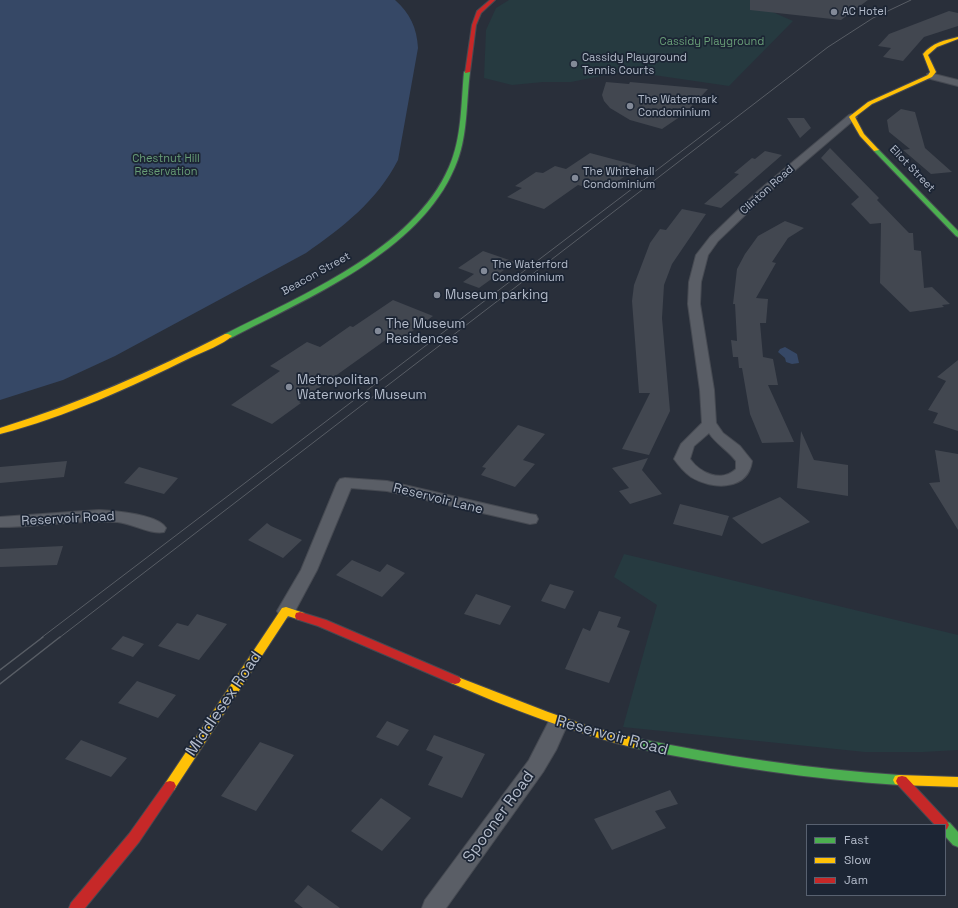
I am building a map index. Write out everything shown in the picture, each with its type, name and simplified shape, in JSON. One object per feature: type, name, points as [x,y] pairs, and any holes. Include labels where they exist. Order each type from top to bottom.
[{"type":"street","name":"Beacon Street","points":[[0,430],[81,406],[168,368],[337,277],[371,256],[401,233],[433,198],[444,183],[454,162],[459,141],[474,25],[479,12],[493,0]]},
{"type":"street","points":[[958,38],[936,44],[929,49],[925,55],[933,72],[930,76],[958,83]]},
{"type":"street","name":"Clinton Road","points":[[709,423],[707,390],[694,304],[695,282],[702,255],[714,239],[762,193],[852,117],[870,103],[930,76]]},
{"type":"street","name":"Eliot Street","points":[[852,117],[862,135],[958,235]]},
{"type":"street","points":[[709,423],[718,436],[735,449],[744,461],[743,470],[735,478],[721,481],[702,478],[688,469],[682,459],[684,448],[704,430],[709,423]]},
{"type":"street","name":"Reservoir Lane","points":[[345,483],[387,486],[530,520]]},
{"type":"street","name":"Middlesex Road","points":[[76,908],[116,862],[145,823],[286,611],[309,570],[345,483]]},
{"type":"street","name":"Reservoir Road","points":[[0,522],[68,516],[107,515],[141,520],[158,528]]},
{"type":"street","name":"Reservoir Road","points":[[286,611],[322,623],[490,696],[558,723],[657,749],[710,759],[818,774],[902,781],[958,782]]},
{"type":"street","name":"Spooner Road","points":[[433,908],[536,766],[549,744],[558,723]]},
{"type":"street","points":[[902,781],[942,824]]},
{"type":"street","points":[[946,828],[958,841]]},
{"type":"green space","name":"Cassidy Playground","points":[[509,0],[765,0],[761,7],[793,21],[729,86],[626,71],[571,82],[543,82],[512,85],[484,78],[486,30],[496,8]]},
{"type":"green space","points":[[624,554],[958,635],[958,750],[923,752],[865,752],[623,727],[657,605],[614,577]]},
{"type":"water","name":"Chestnut Hill Reservation","points":[[0,0],[395,0],[405,10],[412,21],[418,48],[398,160],[390,175],[369,201],[346,223],[306,253],[115,356],[63,380],[0,400]]},
{"type":"water","points":[[785,347],[797,354],[799,363],[792,364],[786,362],[785,358],[778,352],[780,349]]},
{"type":"building","points":[[750,0],[868,0],[841,20],[750,10]]},
{"type":"building","points":[[949,11],[958,13],[958,26],[924,37],[903,61],[883,57],[891,48],[878,46],[889,34]]},
{"type":"building","name":"The Watermark Condominium","points":[[606,82],[629,84],[630,82],[708,89],[684,114],[662,129],[630,120],[610,108],[604,101],[602,95]]},
{"type":"building","points":[[901,109],[915,112],[925,148],[952,172],[931,174],[903,150],[910,149],[889,132],[887,120]]},
{"type":"building","points":[[787,118],[804,118],[811,128],[800,138]]},
{"type":"building","points":[[830,148],[879,198],[877,200],[909,233],[913,233],[914,250],[921,251],[924,288],[932,287],[950,304],[942,305],[944,307],[910,312],[880,283],[881,223],[870,224],[851,204],[859,197],[821,158]]},
{"type":"building","points":[[765,151],[782,155],[721,208],[704,204],[739,174],[734,173],[752,158],[755,159]]},
{"type":"building","name":"The Whitehall Condominium","points":[[590,153],[639,166],[610,187],[595,183],[589,188],[578,185],[544,209],[507,197],[522,188],[515,186],[536,172],[543,173],[555,166],[566,169]]},
{"type":"building","points":[[682,209],[706,214],[672,264],[664,285],[662,318],[670,411],[649,455],[622,449],[650,393],[639,393],[632,301],[634,285],[650,243],[660,229],[666,230]]},
{"type":"building","points":[[785,221],[804,228],[788,238],[772,262],[776,263],[756,298],[768,299],[766,323],[760,323],[763,357],[773,359],[778,385],[768,385],[794,442],[762,443],[750,414],[742,368],[739,368],[738,357],[733,357],[731,340],[737,341],[735,304],[733,304],[737,269],[745,254],[758,236]]},
{"type":"building","name":"The Waterford Condominium","points":[[483,251],[515,262],[479,288],[463,282],[474,274],[458,268]]},
{"type":"building","points":[[393,300],[433,316],[403,338],[394,334],[299,402],[301,403],[272,424],[231,405],[280,371],[270,366],[307,342],[320,347],[350,326],[353,327]]},
{"type":"building","points":[[958,360],[958,431],[933,423],[938,413],[928,410],[946,381],[937,377]]},
{"type":"building","points":[[518,425],[545,434],[523,460],[535,464],[515,487],[481,475],[486,468],[482,467]]},
{"type":"building","points":[[801,431],[814,460],[848,465],[848,496],[797,488]]},
{"type":"building","points":[[935,450],[958,454],[958,530],[929,483],[940,482]]},
{"type":"building","points":[[648,458],[642,470],[662,494],[630,504],[619,491],[629,488],[612,468]]},
{"type":"building","points":[[67,461],[64,477],[0,483],[0,467]]},
{"type":"building","points":[[139,467],[178,478],[164,494],[124,483]]},
{"type":"building","points":[[780,497],[810,522],[762,544],[732,518]]},
{"type":"building","points":[[680,504],[729,516],[722,536],[673,524]]},
{"type":"building","points":[[267,523],[302,540],[283,558],[248,540]]},
{"type":"building","points":[[63,546],[57,565],[0,567],[0,549]]},
{"type":"building","points":[[352,560],[380,572],[387,564],[405,573],[382,597],[336,575]]},
{"type":"building","points":[[550,584],[574,591],[565,609],[541,601]]},
{"type":"building","points":[[476,594],[511,606],[500,625],[464,614]]},
{"type":"building","points":[[599,611],[621,617],[617,627],[630,631],[609,683],[565,669],[583,628],[590,631]]},
{"type":"building","points":[[197,614],[227,624],[199,660],[158,646],[177,623],[188,626]]},
{"type":"building","points":[[123,636],[144,644],[133,657],[111,649]]},
{"type":"building","points":[[137,681],[176,695],[158,718],[118,703]]},
{"type":"building","points":[[387,721],[409,730],[398,746],[376,737]]},
{"type":"building","points":[[434,735],[485,754],[462,798],[428,785],[443,757],[426,750]]},
{"type":"building","points":[[81,740],[127,758],[111,777],[65,759]]},
{"type":"building","points":[[260,742],[294,755],[256,811],[221,796]]},
{"type":"building","points":[[670,790],[678,804],[655,811],[666,828],[612,850],[594,819]]},
{"type":"building","points":[[381,798],[411,818],[382,851],[351,831]]},
{"type":"building","points":[[308,885],[340,908],[303,908],[294,901]]},
{"type":"tram line","points":[[59,638],[828,47],[873,18],[911,0]]},
{"type":"tram line","points":[[41,638],[720,122]]},
{"type":"tram line","points":[[0,670],[43,637]]},
{"type":"tram line","points":[[0,684],[60,637]]},
{"type":"traffic: fast","points":[[228,336],[290,305],[355,268],[385,247],[412,224],[435,197],[452,168],[456,157],[461,133],[467,72]]},
{"type":"traffic: fast","points":[[876,150],[958,235]]},
{"type":"traffic: fast","points":[[635,743],[766,767],[832,775],[899,780]]},
{"type":"traffic: fast","points":[[946,828],[958,841]]},
{"type":"traffic: slow","points":[[876,150],[862,135],[852,117],[870,103],[930,76],[933,72],[925,55],[932,48],[944,42],[958,38]]},
{"type":"traffic: slow","points":[[0,431],[88,401],[144,377],[228,336]]},
{"type":"traffic: slow","points":[[170,786],[286,611],[300,616]]},
{"type":"traffic: slow","points":[[455,680],[544,716],[635,743]]},
{"type":"traffic: slow","points":[[899,780],[958,782]]},
{"type":"traffic: jam","points":[[467,72],[474,25],[479,12],[493,0]]},
{"type":"traffic: jam","points":[[300,616],[322,623],[455,680]]},
{"type":"traffic: jam","points":[[902,781],[942,824]]},
{"type":"traffic: jam","points":[[76,908],[134,838],[170,786]]},
{"type":"place","name":"AC Hotel","points":[[834,12]]},
{"type":"place","name":"Cassidy Playground Tennis Courts","points":[[574,64]]},
{"type":"place","name":"The Watermark Condominium","points":[[630,106]]},
{"type":"place","name":"The Whitehall Condominium","points":[[575,178]]},
{"type":"place","name":"The Waterford Condominium","points":[[484,271]]},
{"type":"place","name":"Museum parking","points":[[437,295]]},
{"type":"place","name":"The Museum Residences","points":[[378,331]]},
{"type":"place","name":"Metropolitan Waterworks Museum","points":[[289,387]]}]
